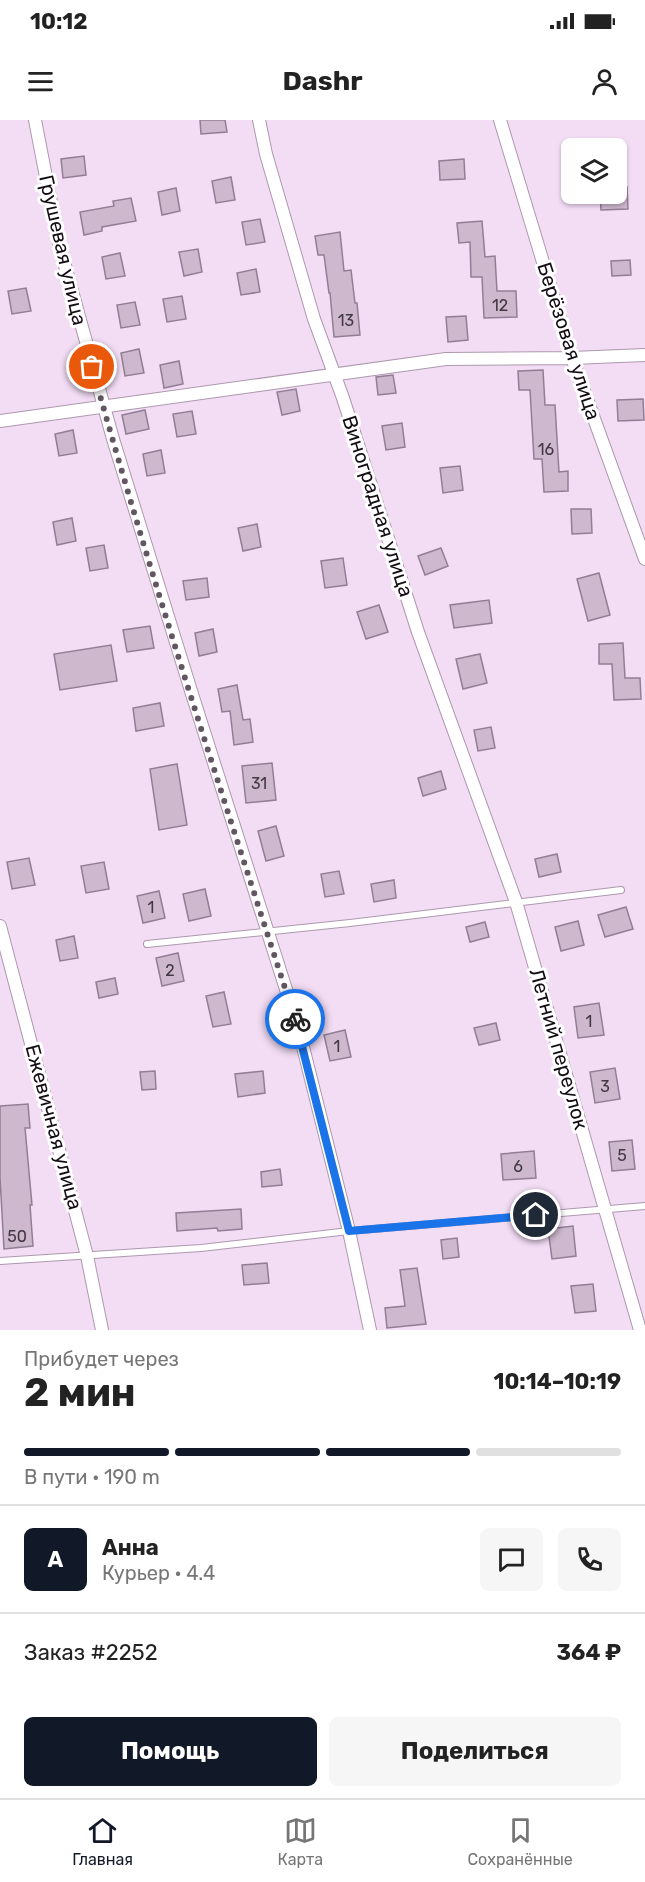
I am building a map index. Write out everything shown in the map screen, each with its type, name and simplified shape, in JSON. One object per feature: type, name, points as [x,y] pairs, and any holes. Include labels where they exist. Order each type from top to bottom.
[{"type":"street","name":"Грушевая улица","points":[[35,120],[58,244],[104,408],[298,1027],[349,1231],[370,1330]]},
{"type":"street","name":"Виноградная улица","points":[[260,120],[269,165],[315,319],[418,632],[511,888]]},
{"type":"street","name":"Берёзовая улица","points":[[500,120],[572,358],[645,559]]},
{"type":"street","points":[[0,421],[446,359],[645,355]]},
{"type":"street","name":"Летний переулок","points":[[511,888],[640,1330]]},
{"type":"street","name":"Ежевичная улица","points":[[0,926],[87,1256],[102,1330]]},
{"type":"lane","points":[[147,945],[621,890]]},
{"type":"lane","points":[[0,1261],[201,1248],[349,1231],[645,1206]]},
{"type":"building","points":[[200,120],[225,120],[227,132],[201,134]]},
{"type":"building","points":[[84,156],[86,175],[63,178],[61,159]]},
{"type":"building","points":[[464,159],[465,179],[440,180],[439,161]]},
{"type":"building","points":[[231,177],[235,200],[216,203],[212,181]]},
{"type":"building","points":[[627,187],[628,209],[601,210],[601,204],[627,204]]},
{"type":"building","points":[[176,188],[180,211],[162,215],[158,192]]},
{"type":"building","points":[[131,198],[136,221],[102,227],[102,231],[84,235],[80,212],[114,206],[113,201]]},
{"type":"building","points":[[260,219],[265,242],[246,245],[242,222]]},
{"type":"building","points":[[482,221],[485,257],[495,256],[497,291],[516,291],[517,317],[484,318],[482,277],[471,277],[470,242],[459,243],[457,223]]},
{"type":"building","points":[[340,232],[344,271],[351,270],[360,335],[334,337],[324,255],[318,255],[315,236]]},
{"type":"building","points":[[198,249],[202,272],[184,276],[179,252]]},
{"type":"building","points":[[120,253],[125,276],[106,279],[102,257]]},
{"type":"building","points":[[630,260],[631,275],[612,276],[611,261]]},
{"type":"building","points":[[256,269],[260,292],[241,295],[237,273]]},
{"type":"building","points":[[26,288],[31,311],[12,314],[8,291]]},
{"type":"building","points":[[182,296],[186,319],[167,322],[163,299]]},
{"type":"building","points":[[135,302],[140,325],[121,328],[117,305]]},
{"type":"building","points":[[466,316],[468,340],[448,342],[446,317]]},
{"type":"building","points":[[139,349],[144,373],[125,376],[121,353]]},
{"type":"building","points":[[179,361],[183,384],[164,388],[160,365]]},
{"type":"building","points":[[543,370],[545,405],[555,405],[559,472],[568,471],[568,491],[544,492],[542,459],[534,459],[530,390],[519,390],[518,371]]},
{"type":"building","points":[[393,375],[396,393],[378,395],[376,377]]},
{"type":"building","points":[[296,389],[300,411],[282,415],[277,392]]},
{"type":"building","points":[[643,399],[644,420],[618,421],[617,400]]},
{"type":"building","points":[[145,410],[149,429],[126,434],[122,415]]},
{"type":"building","points":[[192,411],[196,434],[177,437],[173,414]]},
{"type":"building","points":[[402,423],[405,447],[386,450],[382,426]]},
{"type":"building","points":[[73,430],[77,453],[59,456],[55,434]]},
{"type":"building","points":[[161,450],[165,473],[147,476],[143,454]]},
{"type":"building","points":[[460,466],[463,490],[443,493],[440,468]]},
{"type":"building","points":[[571,509],[591,509],[592,533],[572,534]]},
{"type":"building","points":[[72,518],[76,541],[57,545],[53,522]]},
{"type":"building","points":[[257,524],[261,547],[243,551],[238,528]]},
{"type":"building","points":[[104,545],[108,568],[90,571],[86,548]]},
{"type":"building","points":[[441,548],[448,566],[425,575],[418,556]]},
{"type":"building","points":[[343,558],[347,585],[325,588],[321,561]]},
{"type":"building","points":[[599,573],[610,615],[588,621],[577,579]]},
{"type":"building","points":[[207,578],[209,597],[186,600],[183,581]]},
{"type":"building","points":[[489,600],[492,623],[454,628],[450,605]]},
{"type":"building","points":[[379,605],[388,632],[366,639],[357,612]]},
{"type":"building","points":[[150,626],[154,648],[127,652],[123,630]]},
{"type":"building","points":[[213,629],[217,652],[199,656],[195,633]]},
{"type":"building","points":[[623,643],[625,678],[640,678],[641,699],[614,700],[612,664],[599,664],[599,644]]},
{"type":"building","points":[[111,645],[117,681],[60,690],[54,654]]},
{"type":"building","points":[[480,654],[487,683],[463,689],[456,659]]},
{"type":"building","points":[[237,685],[243,720],[250,719],[253,742],[234,745],[230,711],[222,712],[218,689]]},
{"type":"building","points":[[160,703],[164,726],[136,731],[133,708]]},
{"type":"building","points":[[491,727],[495,748],[478,751],[474,730]]},
{"type":"building","points":[[272,763],[276,800],[246,803],[242,766]]},
{"type":"building","points":[[177,764],[187,825],[159,830],[150,769]]},
{"type":"building","points":[[441,771],[446,789],[423,796],[418,778]]},
{"type":"building","points":[[276,826],[284,856],[266,861],[258,831]]},
{"type":"building","points":[[557,854],[561,872],[539,877],[535,859]]},
{"type":"building","points":[[29,858],[35,885],[12,889],[7,862]]},
{"type":"building","points":[[104,862],[109,889],[86,893],[81,866]]},
{"type":"building","points":[[339,871],[344,894],[325,897],[321,874]]},
{"type":"building","points":[[394,880],[396,898],[374,902],[371,884]]},
{"type":"building","points":[[205,889],[211,916],[189,921],[183,894]]},
{"type":"building","points":[[159,891],[165,918],[143,923],[137,896]]},
{"type":"building","points":[[626,907],[633,929],[605,937],[598,915]]},
{"type":"building","points":[[578,921],[584,945],[561,951],[555,927]]},
{"type":"building","points":[[485,922],[489,937],[470,942],[466,927]]},
{"type":"building","points":[[74,936],[78,958],[60,961],[56,940]]},
{"type":"building","points":[[178,953],[184,981],[162,986],[156,958]]},
{"type":"building","points":[[115,978],[118,994],[99,998],[96,982]]},
{"type":"building","points":[[224,992],[231,1024],[213,1027],[206,996]]},
{"type":"building","points":[[599,1003],[604,1035],[578,1038],[574,1007]]},
{"type":"building","points":[[496,1023],[500,1040],[479,1045],[474,1028]]},
{"type":"building","points":[[345,1030],[351,1057],[330,1061],[324,1035]]},
{"type":"building","points":[[615,1068],[620,1099],[595,1103],[590,1072]]},
{"type":"building","points":[[155,1071],[156,1089],[142,1090],[140,1072]]},
{"type":"building","points":[[263,1071],[265,1093],[238,1097],[235,1074]]},
{"type":"building","points":[[28,1104],[30,1128],[25,1128],[33,1246],[4,1249],[0,1178],[0,1106]]},
{"type":"building","points":[[632,1140],[635,1169],[612,1171],[609,1142]]},
{"type":"building","points":[[534,1151],[536,1178],[503,1180],[501,1154]]},
{"type":"building","points":[[280,1169],[282,1185],[262,1187],[261,1172]]},
{"type":"building","points":[[241,1209],[242,1229],[177,1231],[176,1213]]},
{"type":"building","points":[[573,1226],[576,1256],[552,1259],[548,1229]]},
{"type":"building","points":[[457,1238],[459,1257],[443,1259],[441,1240]]},
{"type":"building","points":[[267,1263],[269,1283],[244,1285],[242,1265]]},
{"type":"building","points":[[417,1268],[426,1324],[387,1328],[385,1308],[405,1306],[400,1270]]},
{"type":"building","points":[[593,1284],[596,1311],[575,1313],[571,1286]]},
{"type":"way so far","points":[[92,367],[112,439],[295,1019]]},
{"type":"route","points":[[295,1019],[349,1231],[536,1215]]}]
